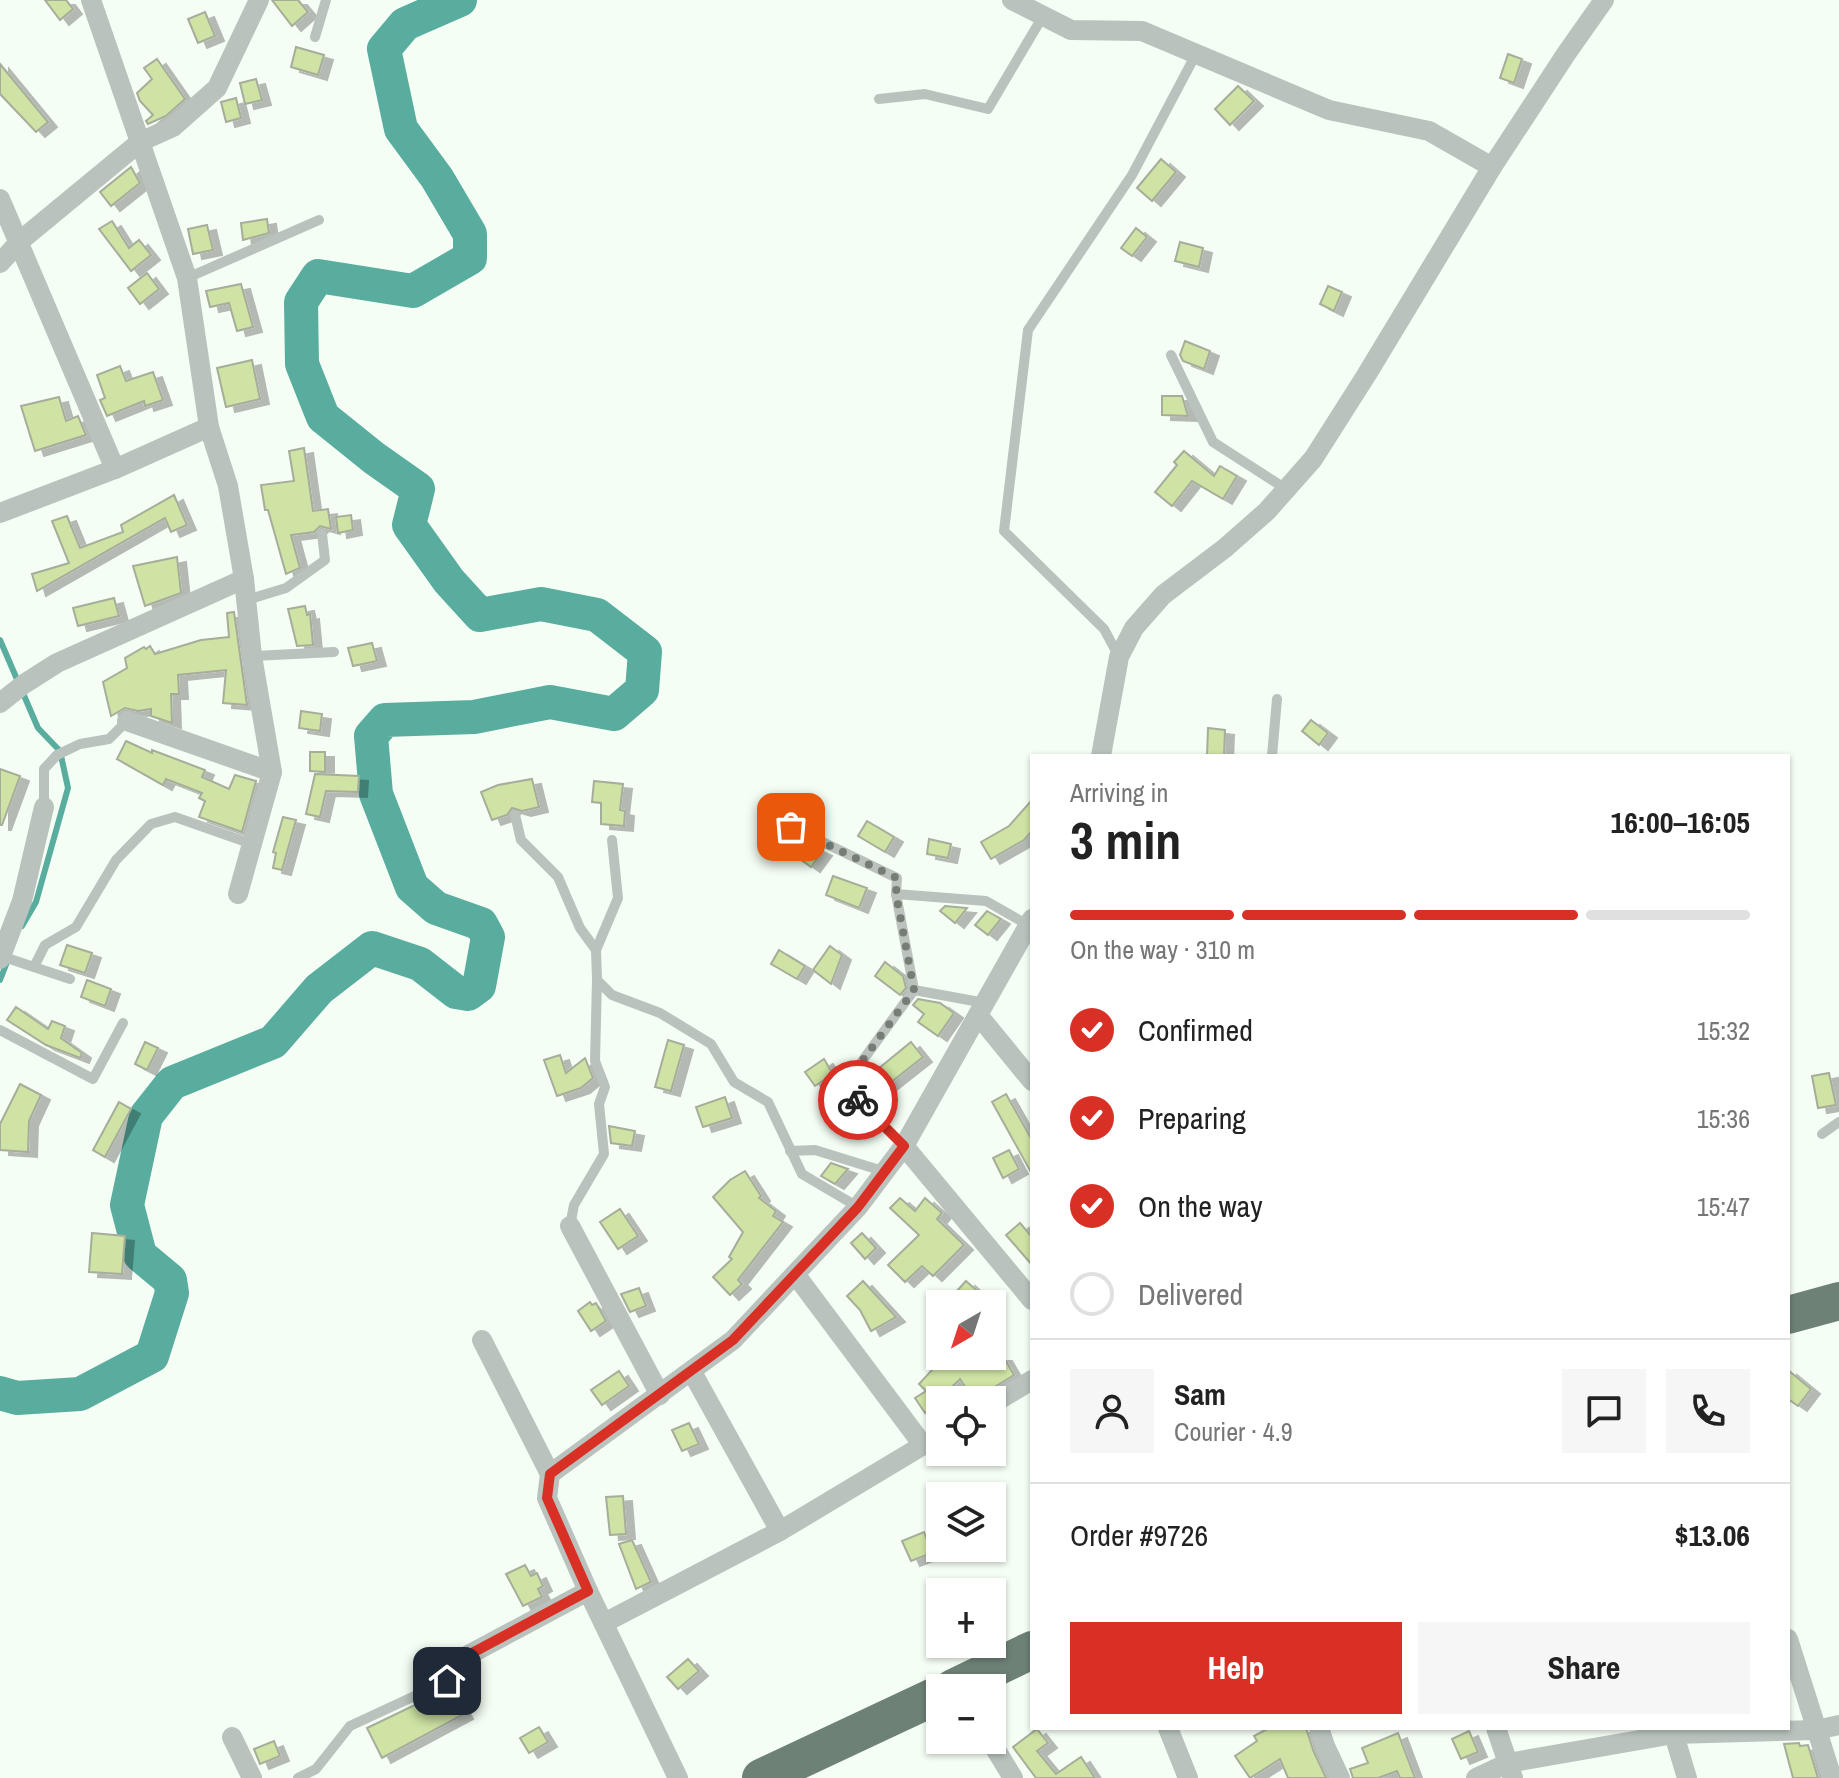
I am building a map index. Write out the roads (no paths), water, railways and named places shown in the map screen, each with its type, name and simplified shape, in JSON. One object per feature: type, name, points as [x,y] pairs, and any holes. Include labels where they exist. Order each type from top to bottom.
[{"type":"highway","points":[[1790,1314],[1839,1301]]},
{"type":"highway","points":[[983,1674],[1030,1651]]},
{"type":"highway","points":[[761,1778],[807,1768],[926,1703]]},
{"type":"street","points":[[0,263],[20,241],[140,142],[173,127],[217,88],[259,0]]},
{"type":"street","points":[[1012,0],[1071,30],[1142,31],[1329,110],[1429,131],[1492,167]]},
{"type":"street","points":[[1101,754],[1119,657],[1134,628],[1163,595],[1267,511],[1313,459],[1492,167],[1604,0]]},
{"type":"street","points":[[93,1],[187,278],[209,427],[228,486],[244,579],[252,656],[272,772],[238,894]]},
{"type":"street","points":[[0,199],[115,469]]},
{"type":"street","points":[[0,513],[115,469],[209,427]]},
{"type":"street","points":[[12,693],[57,663],[244,579]]},
{"type":"street","points":[[127,721],[272,772]]},
{"type":"street","points":[[4,958],[22,901],[44,807]]},
{"type":"street","points":[[550,1474],[733,1340],[858,1207],[904,1146],[1030,922]]},
{"type":"street","points":[[982,1009],[1030,1078]]},
{"type":"street","points":[[904,1146],[1030,1298]]},
{"type":"street","points":[[570,1226],[660,1395]]},
{"type":"street","points":[[795,1274],[926,1433]]},
{"type":"street","points":[[482,1340],[550,1474],[547,1498],[678,1778]]},
{"type":"street","points":[[692,1372],[780,1531]]},
{"type":"street","points":[[1006,1396],[1030,1381]]},
{"type":"street","points":[[604,1623],[780,1531],[926,1444]]},
{"type":"street","points":[[444,1668],[588,1591]]},
{"type":"street","points":[[1790,1646],[1832,1778]]},
{"type":"street","points":[[1476,1778],[1673,1731],[1816,1730],[1839,1725]]},
{"type":"street","points":[[1169,1730],[1188,1778]]},
{"type":"street","points":[[1320,1730],[1340,1778]]},
{"type":"street","points":[[1497,1730],[1511,1770]]},
{"type":"street","points":[[1673,1731],[1687,1778]]},
{"type":"street","points":[[232,1737],[252,1778]]},
{"type":"street","points":[[998,1754],[1013,1778]]},
{"type":"lane","points":[[315,37],[326,0]]},
{"type":"lane","points":[[879,99],[925,94],[988,109],[1043,16]]},
{"type":"lane","points":[[1119,657],[1104,629],[1004,531],[1026,345],[1028,330],[1132,175],[1196,54]]},
{"type":"lane","points":[[187,278],[319,220]]},
{"type":"lane","points":[[1171,355],[1213,442],[1286,489]]},
{"type":"lane","points":[[247,600],[286,588],[325,560],[322,534]]},
{"type":"lane","points":[[252,656],[334,652]]},
{"type":"lane","points":[[1272,754],[1277,699]]},
{"type":"lane","points":[[44,807],[44,769],[61,753],[80,744],[109,739],[127,721]]},
{"type":"lane","points":[[765,814],[897,878],[896,894],[914,990],[844,1086],[904,1146]]},
{"type":"lane","points":[[515,815],[521,840],[558,877],[580,928],[596,950]]},
{"type":"lane","points":[[34,967],[45,945],[76,927],[116,860],[151,824],[175,817],[252,844]]},
{"type":"lane","points":[[570,1226],[574,1205],[604,1154],[599,1104],[605,1087],[595,1061],[596,950],[618,898],[612,840]]},
{"type":"lane","points":[[896,894],[986,901],[1030,922]]},
{"type":"lane","points":[[4,958],[70,979]]},
{"type":"lane","points":[[597,980],[612,995],[660,1013],[711,1044],[734,1082],[768,1102],[802,1174],[858,1207]]},
{"type":"lane","points":[[914,990],[982,1009]]},
{"type":"lane","points":[[0,1030],[93,1079],[123,1023]]},
{"type":"lane","points":[[1822,1134],[1839,1122]]},
{"type":"lane","points":[[790,1151],[815,1150],[886,1172]]},
{"type":"lane","points":[[298,1778],[316,1769],[350,1726],[447,1681],[444,1668]]},
{"type":"waterway","points":[[0,1393],[17,1398],[80,1394],[152,1356],[172,1293],[170,1280],[140,1255],[127,1205],[146,1116],[172,1083],[273,1042],[319,989],[372,948],[420,964],[456,992],[468,994],[479,986],[488,937],[481,924],[436,908],[412,887],[376,794],[371,736],[385,720],[474,717],[550,702],[614,714],[642,690],[645,652],[597,615],[541,604],[480,615],[449,581],[409,525],[418,489],[323,417],[302,364],[301,302],[318,276],[413,291],[470,258],[470,234],[437,178],[401,129],[384,49],[405,24],[460,0]]},
{"type":"waterway","points":[[0,640],[38,728],[60,751],[68,788],[36,902],[22,926]]},
{"type":"waterway","points":[[0,980],[7,962]]}]
